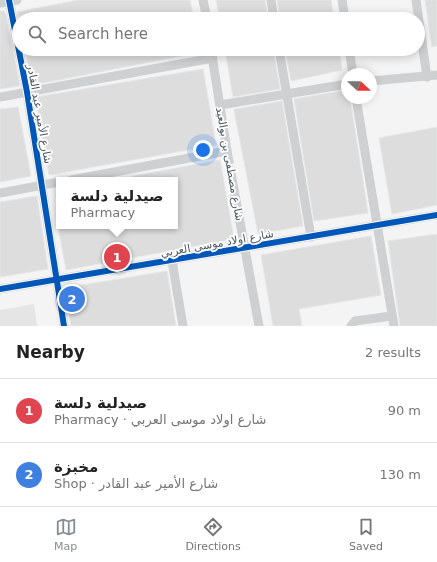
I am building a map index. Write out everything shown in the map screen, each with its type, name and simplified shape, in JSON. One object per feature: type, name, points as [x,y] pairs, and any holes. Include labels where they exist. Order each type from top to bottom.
[{"type":"street","points":[[0,3],[12,0]]},
{"type":"street","name":"شارع الأمير عبد القادر","points":[[12,0],[14,12]]},
{"type":"street","points":[[204,0],[206,12]]},
{"type":"street","points":[[270,0],[273,12]]},
{"type":"street","points":[[342,0],[344,12]]},
{"type":"street","points":[[416,0],[418,12]]},
{"type":"street","name":"شارع الأمير عبد القادر","points":[[21,56],[64,326]]},
{"type":"street","points":[[0,97],[202,56]]},
{"type":"street","name":"شارع مصطفى بن بوالعيد","points":[[212,56],[227,151],[259,326]]},
{"type":"street","points":[[280,56],[311,237]]},
{"type":"street","points":[[350,56],[351,68]]},
{"type":"street","points":[[424,56],[427,77]]},
{"type":"street","points":[[377,81],[437,75]]},
{"type":"street","points":[[220,105],[341,85]]},
{"type":"street","points":[[357,104],[394,326]]},
{"type":"street","points":[[87,177],[227,151]]},
{"type":"street","points":[[0,193],[56,183]]},
{"type":"street","name":"شارع اولاد موسى العربي","points":[[0,289],[437,215]]},
{"type":"street","points":[[172,260],[183,326]]},
{"type":"street","points":[[351,326],[355,321],[392,316]]},
{"type":"shaded area","points":[[34,304],[37,326],[0,326],[0,310]]},
{"type":"building","points":[[78,0],[190,0],[193,12],[17,12]]},
{"type":"building","points":[[216,0],[265,0],[267,12],[219,12]]},
{"type":"building","points":[[277,0],[331,0],[333,12],[279,12]]},
{"type":"building","points":[[425,0],[437,0],[437,46],[432,47]]},
{"type":"building","points":[[0,11],[4,11],[6,14],[12,45],[12,56],[14,56],[20,86],[0,89]]},
{"type":"building","points":[[26,56],[181,56],[33,85]]},
{"type":"building","points":[[226,56],[274,56],[280,89],[233,97]]},
{"type":"building","points":[[286,56],[340,56],[341,70],[291,81]]},
{"type":"building","points":[[203,69],[216,145],[49,175],[36,97]]},
{"type":"building","points":[[341,91],[341,104],[351,104],[368,213],[314,221],[294,99]]},
{"type":"building","points":[[282,101],[303,226],[258,234],[234,110]]},
{"type":"building","points":[[18,107],[31,176],[0,182],[0,109]]},
{"type":"building","points":[[437,127],[437,205],[392,214],[379,138]]},
{"type":"building","points":[[220,160],[234,239],[66,270],[59,229],[178,229],[178,177],[133,176]]},
{"type":"building","points":[[37,196],[48,269],[0,277],[0,202]]},
{"type":"building","points":[[437,234],[437,326],[400,326],[388,241]]},
{"type":"building","points":[[371,236],[381,295],[299,309],[302,326],[273,326],[261,255]]},
{"type":"building","points":[[167,271],[176,326],[71,326],[64,288]]},
{"type":"cycle path","points":[[9,0],[12,15]]},
{"type":"cycle path","points":[[20,56],[64,326]]},
{"type":"cycle path","points":[[0,289],[437,215]]},
{"type":"place","name":"صيدلية دلسة","points":[[117,257]]},
{"type":"place","name":"مخبزة","points":[[72,299]]}]
